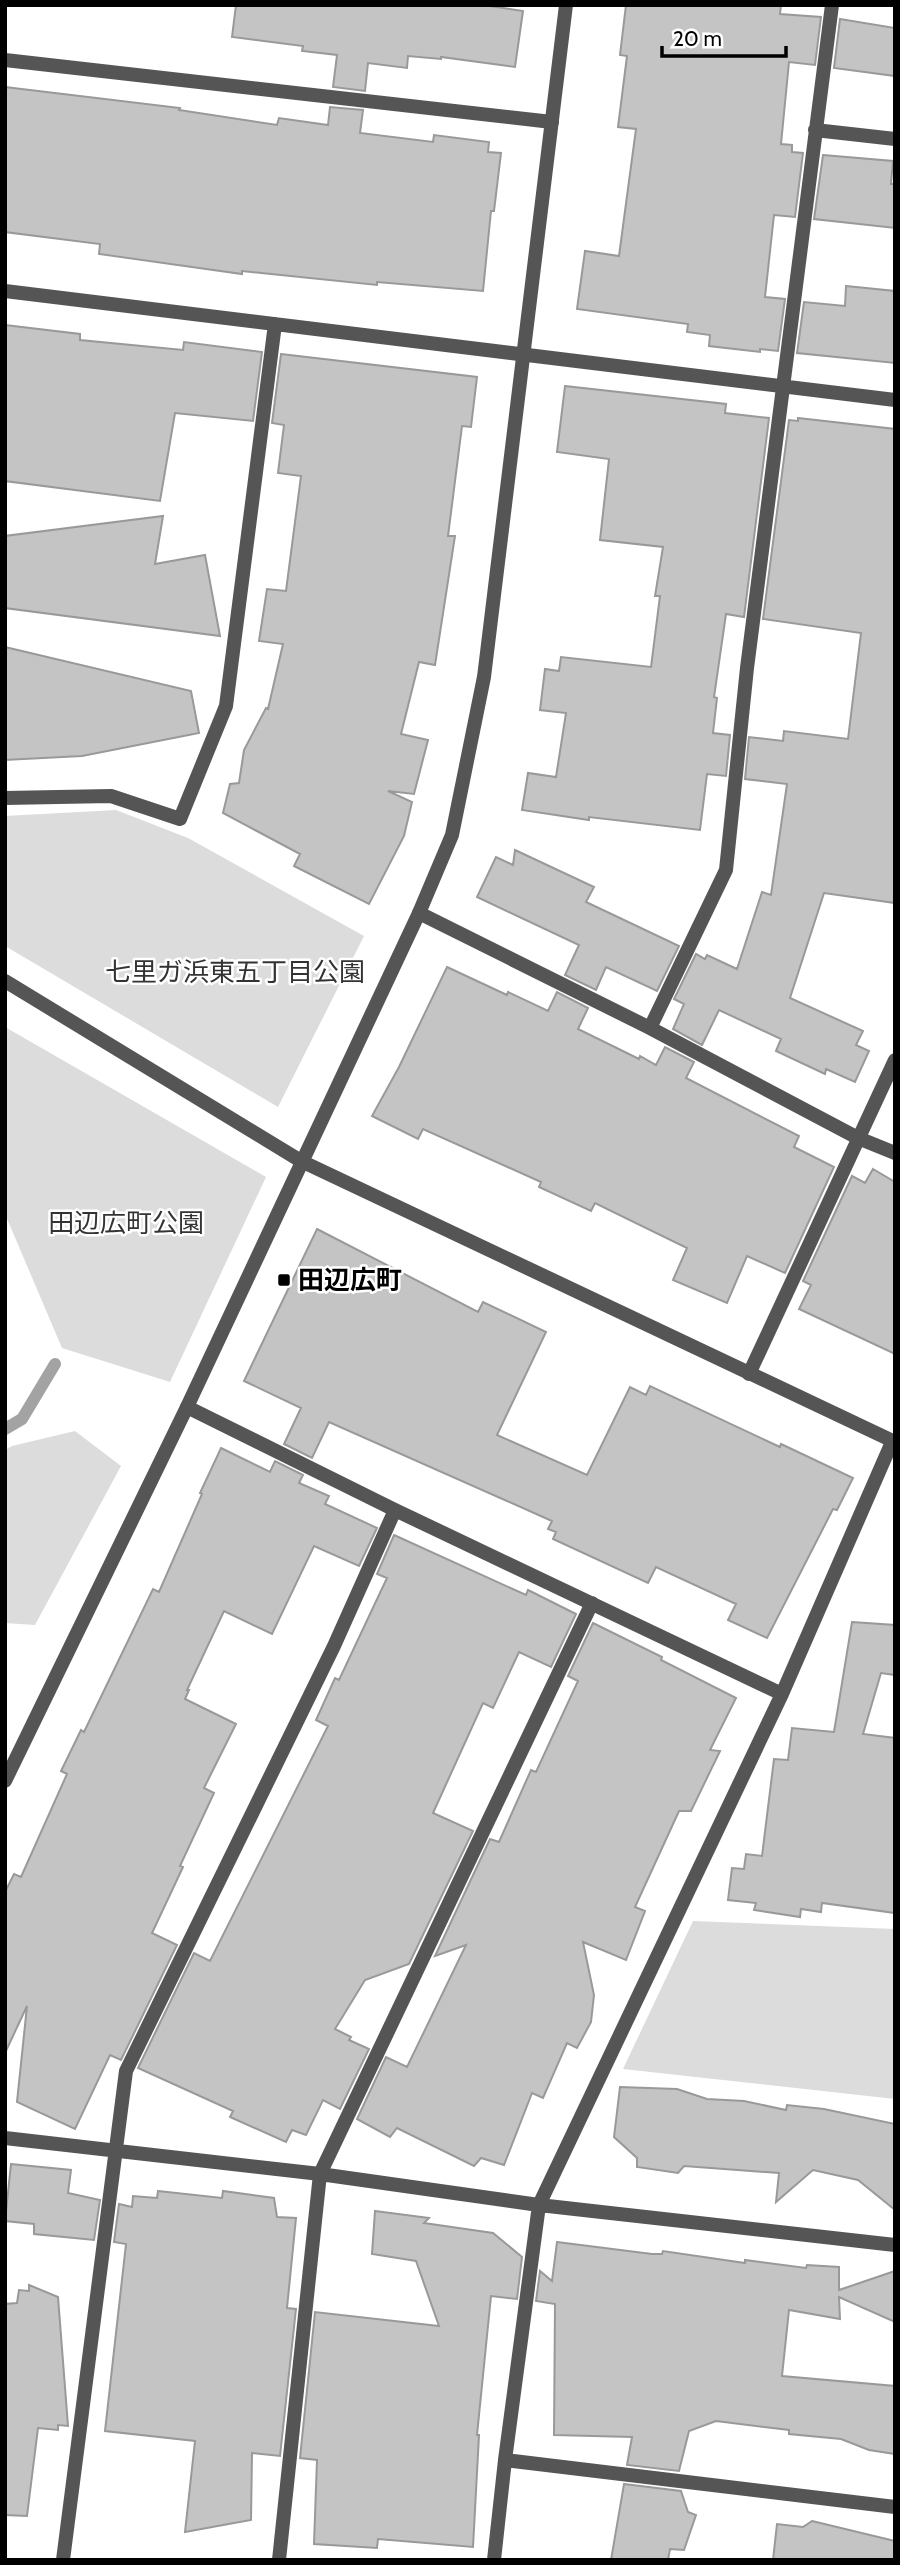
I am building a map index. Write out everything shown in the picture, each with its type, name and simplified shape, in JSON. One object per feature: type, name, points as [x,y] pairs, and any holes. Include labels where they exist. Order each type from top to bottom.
[{"type":"street","points":[[5,1781],[187,1407],[419,913],[452,835],[484,677],[566,5]]},
{"type":"street","points":[[650,1028],[726,870],[747,668],[832,5]]},
{"type":"street","points":[[5,60],[552,122]]},
{"type":"street","points":[[815,130],[895,139]]},
{"type":"street","points":[[5,291],[895,400]]},
{"type":"street","points":[[5,797],[111,796],[180,819],[226,706],[275,324]]},
{"type":"street","points":[[419,913],[650,1028],[858,1138],[895,1153]]},
{"type":"street","points":[[5,981],[302,1161],[894,1442],[782,1694],[538,2205],[494,2560]]},
{"type":"street","points":[[749,1374],[895,1060]]},
{"type":"street","points":[[187,1407],[395,1510],[782,1694]]},
{"type":"street","points":[[63,2560],[126,2071],[334,1646],[395,1510]]},
{"type":"street","points":[[279,2560],[320,2174],[592,1603]]},
{"type":"street","points":[[5,2138],[320,2174],[538,2205],[895,2245]]},
{"type":"street","points":[[505,2460],[895,2507]]},
{"type":"green space","name":"七里ガ浜東五丁目公園","points":[[116,810],[188,838],[364,936],[278,1107],[5,946],[5,816]]},
{"type":"green space","name":"田辺広町公園","points":[[5,1027],[266,1177],[170,1382],[62,1348],[5,1214]]},
{"type":"green space","points":[[75,1431],[121,1466],[35,1625],[5,1623],[5,1450]]},
{"type":"green space","points":[[693,1921],[895,1929],[895,2099],[623,2069]]},
{"type":"building","points":[[236,5],[483,5],[523,11],[515,67],[441,57],[408,56],[407,68],[368,63],[365,91],[333,87],[337,55],[302,51],[303,46],[232,37]]},
{"type":"building","points":[[626,5],[781,5],[780,14],[821,17],[815,65],[789,62],[781,144],[792,145],[792,152],[803,153],[795,217],[774,215],[765,297],[785,299],[778,351],[760,349],[760,352],[709,346],[710,335],[687,332],[688,324],[577,309],[585,251],[619,256],[636,129],[618,127],[627,56],[620,55]]},
{"type":"building","points":[[840,19],[895,28],[895,76],[834,68]]},
{"type":"building","points":[[5,87],[180,108],[179,110],[277,125],[279,118],[328,125],[330,107],[363,110],[360,133],[433,142],[434,135],[489,142],[488,152],[501,153],[494,211],[491,211],[483,291],[377,282],[377,285],[242,271],[242,274],[99,254],[100,244],[5,232]]},
{"type":"building","points":[[823,155],[893,161],[891,184],[895,184],[895,228],[814,219]]},
{"type":"building","points":[[846,286],[895,291],[895,363],[797,353],[804,302],[845,306]]},
{"type":"building","points":[[5,325],[80,334],[80,340],[183,350],[184,342],[262,352],[253,421],[175,413],[160,501],[5,481]]},
{"type":"building","points":[[281,354],[477,377],[471,427],[462,426],[448,536],[455,536],[435,665],[419,662],[401,734],[428,740],[414,794],[388,791],[412,802],[404,836],[369,904],[294,866],[300,854],[223,813],[230,784],[239,783],[244,750],[266,708],[268,709],[283,644],[259,641],[267,589],[286,591],[301,476],[278,473],[284,425],[272,423]]},
{"type":"building","points":[[565,386],[726,404],[725,413],[769,418],[744,617],[726,614],[714,697],[717,698],[713,733],[730,735],[726,776],[707,774],[700,830],[589,817],[589,820],[522,810],[528,773],[556,777],[566,713],[540,710],[545,669],[559,671],[561,657],[651,667],[660,596],[655,596],[663,547],[600,540],[609,459],[557,452]]},
{"type":"building","points":[[798,418],[895,429],[895,903],[824,893],[790,998],[863,1031],[856,1045],[869,1051],[855,1082],[826,1069],[825,1074],[776,1051],[781,1039],[719,1010],[702,1045],[673,1029],[684,1004],[674,999],[696,954],[705,959],[707,955],[737,969],[762,892],[771,895],[787,784],[745,779],[749,737],[783,741],[784,731],[848,739],[861,633],[763,619],[789,420],[798,421]]},
{"type":"building","points":[[163,516],[155,564],[205,555],[220,636],[5,608],[5,536]]},
{"type":"building","points":[[5,647],[191,691],[199,733],[82,756],[5,760]]},
{"type":"building","points":[[515,850],[594,887],[586,902],[679,946],[657,991],[606,967],[596,990],[565,975],[579,945],[477,897],[496,857],[513,865]]},
{"type":"building","points":[[447,967],[548,1011],[557,992],[588,1008],[578,1029],[639,1059],[640,1056],[656,1065],[665,1047],[694,1062],[686,1078],[799,1136],[794,1147],[834,1167],[785,1273],[747,1256],[727,1303],[673,1280],[687,1248],[595,1203],[591,1211],[539,1187],[541,1182],[423,1129],[418,1139],[372,1116]]},
{"type":"building","points":[[873,1169],[895,1182],[895,1354],[799,1309],[811,1285],[803,1281],[852,1176],[865,1183]]},
{"type":"building","points":[[317,1229],[478,1312],[483,1302],[546,1332],[497,1435],[587,1475],[630,1387],[646,1395],[650,1386],[853,1478],[837,1510],[833,1509],[767,1638],[728,1620],[736,1604],[656,1567],[648,1583],[553,1539],[556,1532],[548,1529],[552,1521],[329,1422],[312,1458],[284,1444],[301,1408],[244,1381]]},
{"type":"building","points":[[221,1448],[270,1472],[275,1461],[303,1475],[299,1483],[329,1496],[325,1504],[377,1528],[359,1566],[314,1546],[272,1634],[224,1611],[185,1699],[236,1724],[204,1788],[214,1793],[152,1933],[177,1945],[121,2060],[110,2055],[75,2129],[17,2102],[27,2006],[5,2053],[5,1892],[14,1874],[21,1877],[67,1774],[61,1771],[81,1730],[84,1732],[153,1589],[159,1592]]},
{"type":"building","points":[[394,1535],[526,1595],[528,1590],[576,1614],[551,1667],[519,1652],[493,1708],[483,1703],[433,1813],[473,1831],[409,1964],[365,1980],[335,2029],[351,2037],[349,2040],[369,2049],[340,2109],[323,2100],[306,2135],[292,2130],[286,2142],[230,2117],[233,2111],[138,2068],[194,1953],[210,1961],[328,1726],[316,1720],[335,1678],[339,1680],[387,1578],[377,1574]]},
{"type":"building","points":[[852,1622],[895,1625],[895,1675],[881,1673],[863,1734],[895,1738],[895,1913],[822,1903],[821,1912],[801,1909],[800,1917],[754,1910],[756,1903],[728,1900],[732,1868],[744,1869],[746,1854],[762,1856],[774,1759],[788,1760],[792,1728],[834,1732]]},
{"type":"building","points":[[593,1623],[736,1698],[710,1750],[720,1751],[691,1811],[679,1811],[635,1907],[645,1911],[626,1960],[583,1942],[594,1995],[591,2022],[577,2048],[567,2043],[543,2098],[532,2093],[504,2165],[481,2158],[474,2166],[397,2128],[390,2137],[357,2119],[386,2057],[407,2067],[466,1945],[435,1956],[490,1839],[499,1842],[531,1770],[536,1772],[578,1681],[568,1676]]},
{"type":"building","points":[[620,2087],[677,2089],[707,2099],[744,2101],[786,2110],[787,2105],[824,2109],[895,2124],[895,2210],[858,2180],[813,2170],[776,2202],[779,2173],[684,2166],[678,2173],[637,2167],[637,2158],[614,2137]]},
{"type":"building","points":[[11,2164],[71,2170],[68,2193],[100,2200],[94,2240],[34,2234],[34,2224],[5,2221]]},
{"type":"building","points":[[158,2191],[222,2198],[223,2191],[274,2198],[277,2217],[296,2218],[287,2308],[296,2309],[280,2456],[252,2453],[251,2520],[185,2532],[195,2441],[105,2431],[126,2244],[114,2242],[119,2204],[132,2207],[133,2196],[157,2198]]},
{"type":"building","points":[[375,2211],[429,2218],[424,2223],[493,2233],[522,2257],[517,2299],[491,2296],[477,2435],[473,2547],[378,2539],[377,2548],[314,2544],[317,2460],[300,2458],[315,2312],[439,2326],[416,2261],[372,2254]]},
{"type":"building","points":[[557,2242],[652,2254],[662,2254],[663,2251],[745,2263],[745,2260],[806,2268],[807,2265],[839,2267],[839,2290],[895,2271],[895,2322],[839,2297],[840,2319],[789,2310],[782,2376],[895,2386],[895,2454],[869,2450],[841,2439],[789,2434],[789,2430],[716,2421],[689,2431],[679,2471],[627,2465],[632,2437],[554,2435],[555,2304],[536,2301],[540,2271],[552,2281]]},
{"type":"building","points":[[29,2285],[58,2297],[68,2426],[58,2425],[58,2430],[38,2428],[27,2516],[5,2515],[5,2304],[17,2303],[19,2290],[29,2291]]},
{"type":"building","points":[[624,2484],[681,2491],[688,2512],[696,2515],[684,2550],[670,2549],[668,2560],[611,2560]]},
{"type":"building","points":[[812,2521],[895,2541],[895,2560],[773,2560],[777,2524],[803,2527]]},
{"type":"waterway","points":[[5,1429],[22,1419],[55,1364]]},
{"type":"place","name":"田辺広町","points":[[284,1280]]}]
